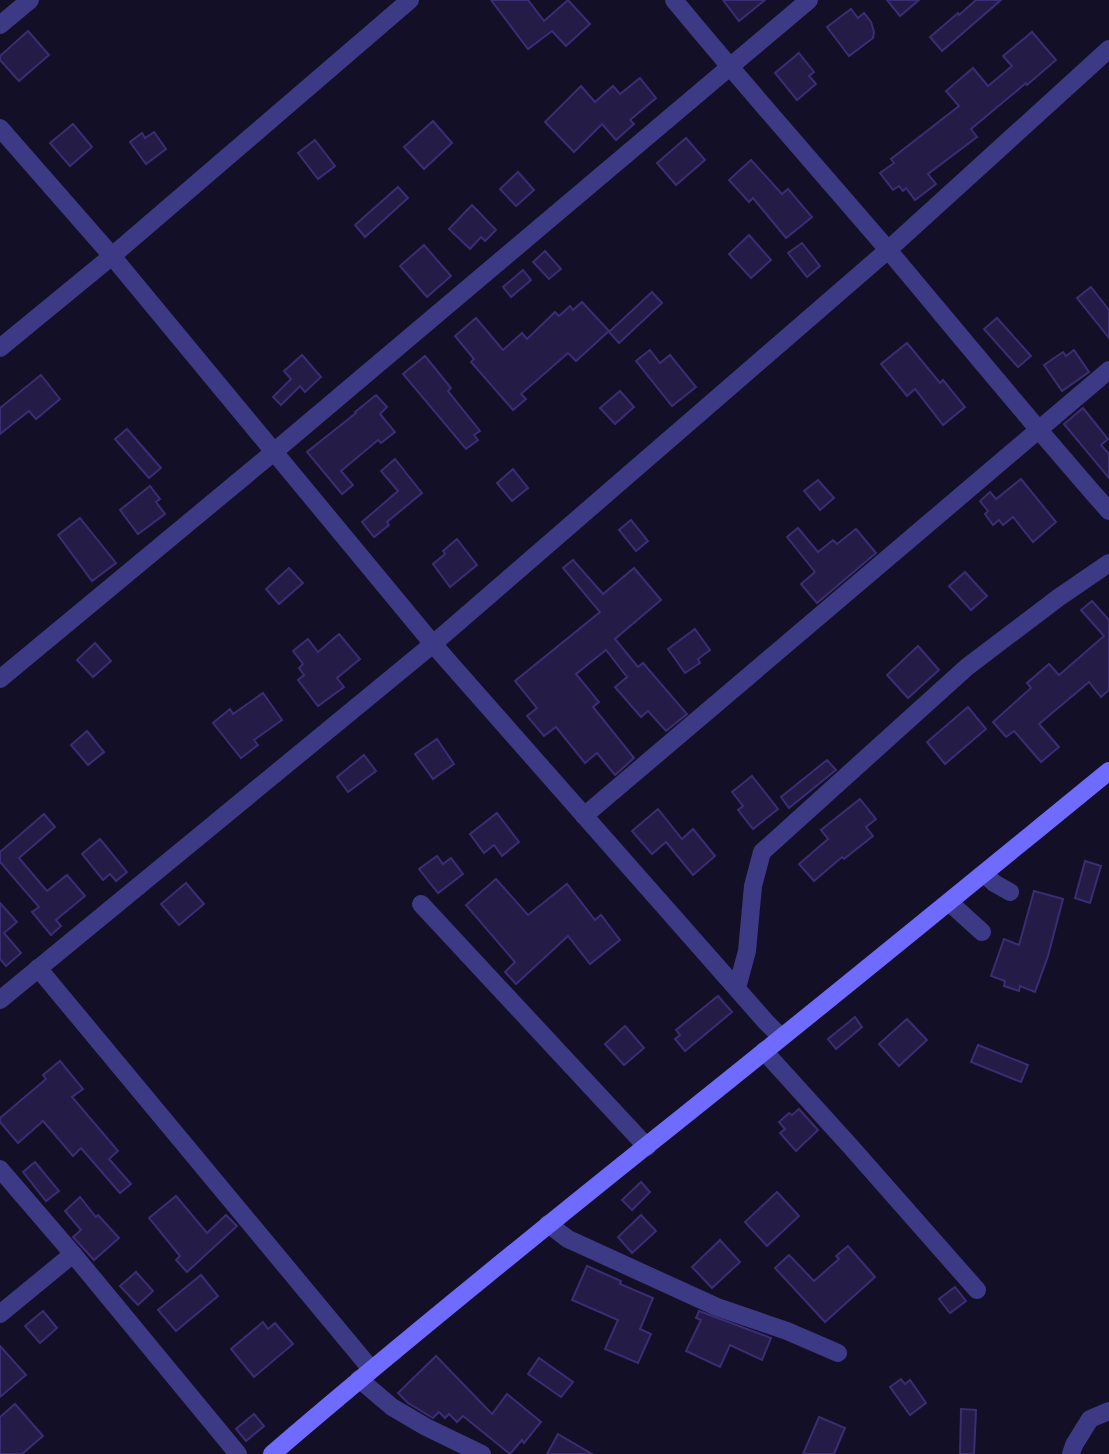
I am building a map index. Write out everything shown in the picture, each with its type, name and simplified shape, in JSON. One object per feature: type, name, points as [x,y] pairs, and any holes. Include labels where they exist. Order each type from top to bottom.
[{"type":"street","points":[[0,25],[30,0]]},
{"type":"street","points":[[0,348],[112,256],[410,0]]},
{"type":"street","points":[[674,0],[1109,511]]},
{"type":"street","points":[[0,679],[275,451],[809,0]]},
{"type":"street","points":[[0,1000],[433,644],[888,250],[1109,49]]},
{"type":"street","points":[[0,128],[112,256],[433,644],[781,1037]]},
{"type":"street","points":[[584,816],[1109,370]]},
{"type":"street","points":[[737,988],[747,951],[753,886],[762,852],[967,667],[1109,562]]},
{"type":"street","points":[[272,1454],[548,1224],[647,1147],[1109,771]]},
{"type":"street","points":[[984,873],[994,883],[1010,892]]},
{"type":"street","points":[[949,902],[982,932]]},
{"type":"street","points":[[421,904],[647,1147]]},
{"type":"street","points":[[38,968],[392,1407],[482,1454]]},
{"type":"street","points":[[764,1051],[977,1290]]},
{"type":"street","points":[[0,1169],[238,1454]]},
{"type":"street","points":[[548,1224],[568,1239],[717,1307],[787,1331],[838,1353]]},
{"type":"street","points":[[0,1314],[73,1254]]},
{"type":"street","points":[[1071,1454],[1090,1419],[1109,1411]]},
{"type":"building","points":[[491,0],[528,0],[544,21],[568,0],[590,24],[566,46],[552,31],[528,49]]},
{"type":"building","points":[[723,0],[765,0],[739,21]]},
{"type":"building","points":[[887,0],[919,0],[900,16]]},
{"type":"building","points":[[976,0],[1001,0],[942,51],[930,37]]},
{"type":"building","points":[[851,9],[858,18],[864,13],[874,32],[873,38],[849,56],[827,27]]},
{"type":"building","points":[[28,31],[49,55],[19,81],[0,60],[0,56]]},
{"type":"building","points":[[1032,32],[1056,60],[971,129],[977,137],[928,174],[936,184],[915,200],[906,188],[903,191],[899,186],[893,190],[880,173],[894,163],[891,159],[959,106],[946,91],[973,68],[988,86],[1012,66],[1003,56]]},
{"type":"building","points":[[799,53],[814,72],[809,76],[816,84],[797,100],[775,73]]},
{"type":"building","points":[[640,78],[656,98],[630,120],[634,124],[616,140],[602,124],[574,152],[545,122],[581,86],[595,102],[613,86],[620,94]]},
{"type":"building","points":[[433,121],[452,143],[424,169],[404,147]]},
{"type":"building","points":[[73,124],[92,147],[70,166],[50,143]]},
{"type":"building","points":[[154,132],[166,149],[146,164],[130,142],[142,133],[145,138]]},
{"type":"building","points":[[686,138],[705,160],[676,185],[657,163]]},
{"type":"building","points":[[315,140],[335,166],[318,179],[298,153]]},
{"type":"building","points":[[751,160],[782,194],[788,189],[812,217],[786,238],[753,198],[749,202],[729,180]]},
{"type":"building","points":[[518,172],[534,190],[516,206],[500,189]]},
{"type":"building","points":[[398,187],[408,198],[365,237],[355,225]]},
{"type":"building","points":[[472,205],[496,230],[485,241],[481,237],[470,249],[449,229]]},
{"type":"building","points":[[749,235],[771,260],[751,278],[729,254]]},
{"type":"building","points":[[802,243],[820,266],[807,277],[788,253]]},
{"type":"building","points":[[424,245],[451,276],[427,297],[400,266]]},
{"type":"building","points":[[545,251],[561,269],[549,279],[533,262]]},
{"type":"building","points":[[523,270],[531,280],[511,297],[503,287]]},
{"type":"building","points":[[1091,287],[1109,310],[1109,338],[1077,298]]},
{"type":"building","points":[[652,292],[662,303],[619,343],[609,332]]},
{"type":"building","points":[[582,302],[609,331],[576,361],[568,353],[521,394],[526,399],[513,410],[471,362],[474,359],[455,336],[476,318],[503,350],[522,333],[527,339],[555,312],[559,316],[570,306],[573,310]]},
{"type":"building","points":[[997,318],[1031,356],[1018,367],[984,329]]},
{"type":"building","points":[[907,343],[940,383],[943,380],[965,407],[943,425],[915,389],[907,396],[881,364]]},
{"type":"building","points":[[650,350],[660,363],[670,355],[696,387],[672,406],[636,361]]},
{"type":"building","points":[[1074,350],[1089,372],[1062,391],[1044,365],[1063,352],[1066,356]]},
{"type":"building","points":[[302,355],[321,377],[305,392],[300,386],[281,405],[273,397],[291,379],[284,371]]},
{"type":"building","points":[[425,356],[451,388],[448,391],[480,431],[474,435],[478,440],[466,449],[403,374]]},
{"type":"building","points":[[41,375],[60,399],[36,419],[29,411],[0,434],[0,408]]},
{"type":"building","points":[[620,391],[634,407],[615,424],[600,408]]},
{"type":"building","points":[[376,395],[387,407],[380,414],[395,432],[381,443],[378,440],[341,471],[353,485],[342,494],[307,452]]},
{"type":"building","points":[[1083,408],[1108,439],[1101,445],[1109,454],[1109,478],[1064,424]]},
{"type":"building","points":[[127,429],[161,468],[149,478],[115,439]]},
{"type":"building","points":[[395,459],[422,493],[387,522],[389,525],[374,537],[362,522],[398,491],[381,471]]},
{"type":"building","points":[[513,469],[528,488],[512,501],[497,483]]},
{"type":"building","points":[[1021,479],[1056,522],[1033,542],[1013,517],[1003,525],[999,520],[993,525],[985,514],[988,511],[980,501],[990,492],[996,499]]},
{"type":"building","points":[[818,480],[834,498],[820,510],[804,491]]},
{"type":"building","points":[[150,486],[160,499],[156,502],[165,514],[138,534],[120,510]]},
{"type":"building","points":[[80,518],[116,563],[92,581],[58,535]]},
{"type":"building","points":[[631,520],[648,541],[636,551],[619,530]]},
{"type":"building","points":[[798,528],[818,552],[833,540],[837,544],[856,529],[876,553],[817,603],[801,584],[815,572],[787,537]]},
{"type":"building","points":[[457,539],[477,565],[450,587],[433,564]]},
{"type":"building","points":[[573,560],[603,594],[634,568],[661,600],[615,639],[638,667],[643,663],[687,714],[666,731],[648,711],[641,717],[615,687],[627,677],[606,650],[576,674],[599,702],[593,707],[634,758],[615,775],[597,753],[585,763],[556,727],[544,736],[527,716],[537,708],[515,681],[600,612],[563,568]]},
{"type":"building","points":[[289,568],[303,583],[279,604],[266,589]]},
{"type":"building","points":[[965,572],[987,596],[971,610],[949,586]]},
{"type":"building","points":[[1092,601],[1109,620],[1109,690],[1101,697],[1089,682],[1039,724],[1059,747],[1041,762],[1014,731],[1006,737],[993,722],[1031,688],[1027,683],[1049,664],[1059,675],[1104,636],[1081,610]]},
{"type":"building","points":[[695,629],[710,650],[698,659],[700,663],[685,673],[668,649]]},
{"type":"building","points":[[339,634],[360,659],[337,678],[344,687],[318,706],[298,680],[304,675],[299,668],[303,664],[293,651],[308,639],[318,652]]},
{"type":"building","points":[[95,643],[111,661],[93,677],[77,660]]},
{"type":"building","points":[[918,646],[939,670],[908,698],[887,675]]},
{"type":"building","points":[[263,693],[282,720],[254,740],[258,745],[241,758],[213,723],[230,709],[233,714]]},
{"type":"building","points":[[968,707],[986,729],[945,764],[927,742]]},
{"type":"building","points":[[87,731],[104,752],[88,765],[71,745]]},
{"type":"building","points":[[437,739],[454,764],[433,779],[415,754]]},
{"type":"building","points":[[364,755],[376,771],[348,792],[337,777]]},
{"type":"building","points":[[827,760],[836,770],[789,808],[781,797]]},
{"type":"building","points":[[752,776],[778,809],[753,829],[738,810],[743,806],[732,792]]},
{"type":"building","points":[[860,799],[876,819],[866,827],[873,836],[844,859],[842,857],[814,881],[799,864],[828,839],[821,830]]},
{"type":"building","points":[[658,809],[682,839],[693,829],[715,856],[693,875],[666,842],[652,854],[632,831]]},
{"type":"building","points":[[497,813],[519,842],[502,856],[494,845],[484,853],[470,834]]},
{"type":"building","points":[[44,814],[55,827],[19,858],[47,891],[67,875],[85,896],[56,920],[61,926],[51,935],[32,912],[39,907],[0,862],[0,852]]},
{"type":"building","points":[[100,839],[127,872],[116,881],[110,874],[103,880],[82,854]]},
{"type":"building","points":[[437,856],[443,864],[451,858],[463,874],[438,893],[419,869]]},
{"type":"building","points":[[1085,861],[1101,866],[1090,903],[1075,898]]},
{"type":"building","points":[[496,879],[528,915],[567,884],[595,920],[601,915],[620,940],[590,964],[568,936],[516,984],[505,972],[515,962],[466,905]]},
{"type":"building","points":[[186,883],[204,904],[179,925],[161,904]]},
{"type":"building","points":[[1034,891],[1063,899],[1035,992],[1020,986],[1019,991],[1004,986],[1005,981],[991,976],[1004,939],[1019,945]]},
{"type":"building","points":[[0,903],[17,922],[4,933],[21,953],[6,966],[0,959]]},
{"type":"building","points":[[718,996],[732,1012],[685,1051],[675,1039],[680,1035],[676,1030]]},
{"type":"building","points":[[855,1017],[862,1027],[836,1049],[828,1039]]},
{"type":"building","points":[[907,1019],[927,1040],[899,1066],[879,1044]]},
{"type":"building","points":[[625,1026],[644,1048],[624,1065],[605,1044]]},
{"type":"building","points":[[978,1045],[1028,1065],[1021,1082],[971,1062]]},
{"type":"building","points":[[60,1061],[83,1089],[72,1097],[118,1151],[109,1159],[131,1184],[120,1193],[81,1148],[73,1156],[43,1121],[18,1143],[0,1122],[0,1118],[46,1079],[43,1075]]},
{"type":"building","points":[[799,1109],[818,1130],[796,1151],[780,1133],[785,1129],[779,1122]]},
{"type":"building","points":[[35,1162],[59,1191],[46,1201],[23,1172]]},
{"type":"building","points":[[641,1182],[650,1192],[632,1210],[622,1200]]},
{"type":"building","points":[[777,1192],[799,1216],[767,1246],[745,1222]]},
{"type":"building","points":[[176,1196],[207,1233],[226,1215],[237,1226],[187,1272],[176,1260],[180,1256],[149,1218]]},
{"type":"building","points":[[80,1197],[96,1217],[98,1215],[119,1238],[94,1260],[73,1237],[81,1230],[65,1211]]},
{"type":"building","points":[[641,1215],[656,1231],[632,1253],[618,1237]]},
{"type":"building","points":[[720,1240],[740,1262],[712,1288],[692,1267]]},
{"type":"building","points":[[848,1246],[875,1277],[825,1322],[775,1268],[789,1255],[814,1281],[839,1259],[836,1256]]},
{"type":"building","points":[[587,1266],[653,1298],[640,1329],[651,1334],[638,1363],[605,1349],[618,1320],[572,1300]]},
{"type":"building","points":[[136,1272],[153,1291],[138,1305],[120,1286]]},
{"type":"building","points":[[201,1275],[218,1296],[176,1331],[158,1310]]},
{"type":"building","points":[[955,1287],[966,1301],[950,1313],[939,1299]]},
{"type":"building","points":[[43,1311],[57,1328],[40,1343],[25,1326]]},
{"type":"building","points":[[699,1311],[771,1338],[762,1360],[730,1345],[720,1367],[686,1351],[701,1320],[696,1318]]},
{"type":"building","points":[[263,1322],[268,1329],[275,1323],[293,1344],[254,1377],[231,1349]]},
{"type":"building","points":[[0,1346],[26,1375],[0,1397]]},
{"type":"building","points":[[436,1356],[492,1414],[507,1394],[541,1422],[524,1443],[522,1440],[510,1454],[463,1416],[457,1422],[449,1414],[445,1418],[439,1412],[433,1418],[408,1403],[398,1393]]},
{"type":"building","points":[[539,1358],[573,1382],[561,1397],[528,1374]]},
{"type":"building","points":[[901,1379],[905,1384],[910,1380],[926,1403],[910,1415],[890,1387]]},
{"type":"building","points":[[15,1404],[43,1436],[22,1454],[0,1454],[0,1417]]},
{"type":"building","points":[[961,1409],[976,1410],[974,1454],[960,1454]]},
{"type":"building","points":[[254,1414],[264,1426],[246,1441],[236,1429]]},
{"type":"building","points":[[819,1417],[845,1428],[834,1454],[803,1454]]},
{"type":"building","points":[[558,1434],[592,1454],[547,1454]]}]
